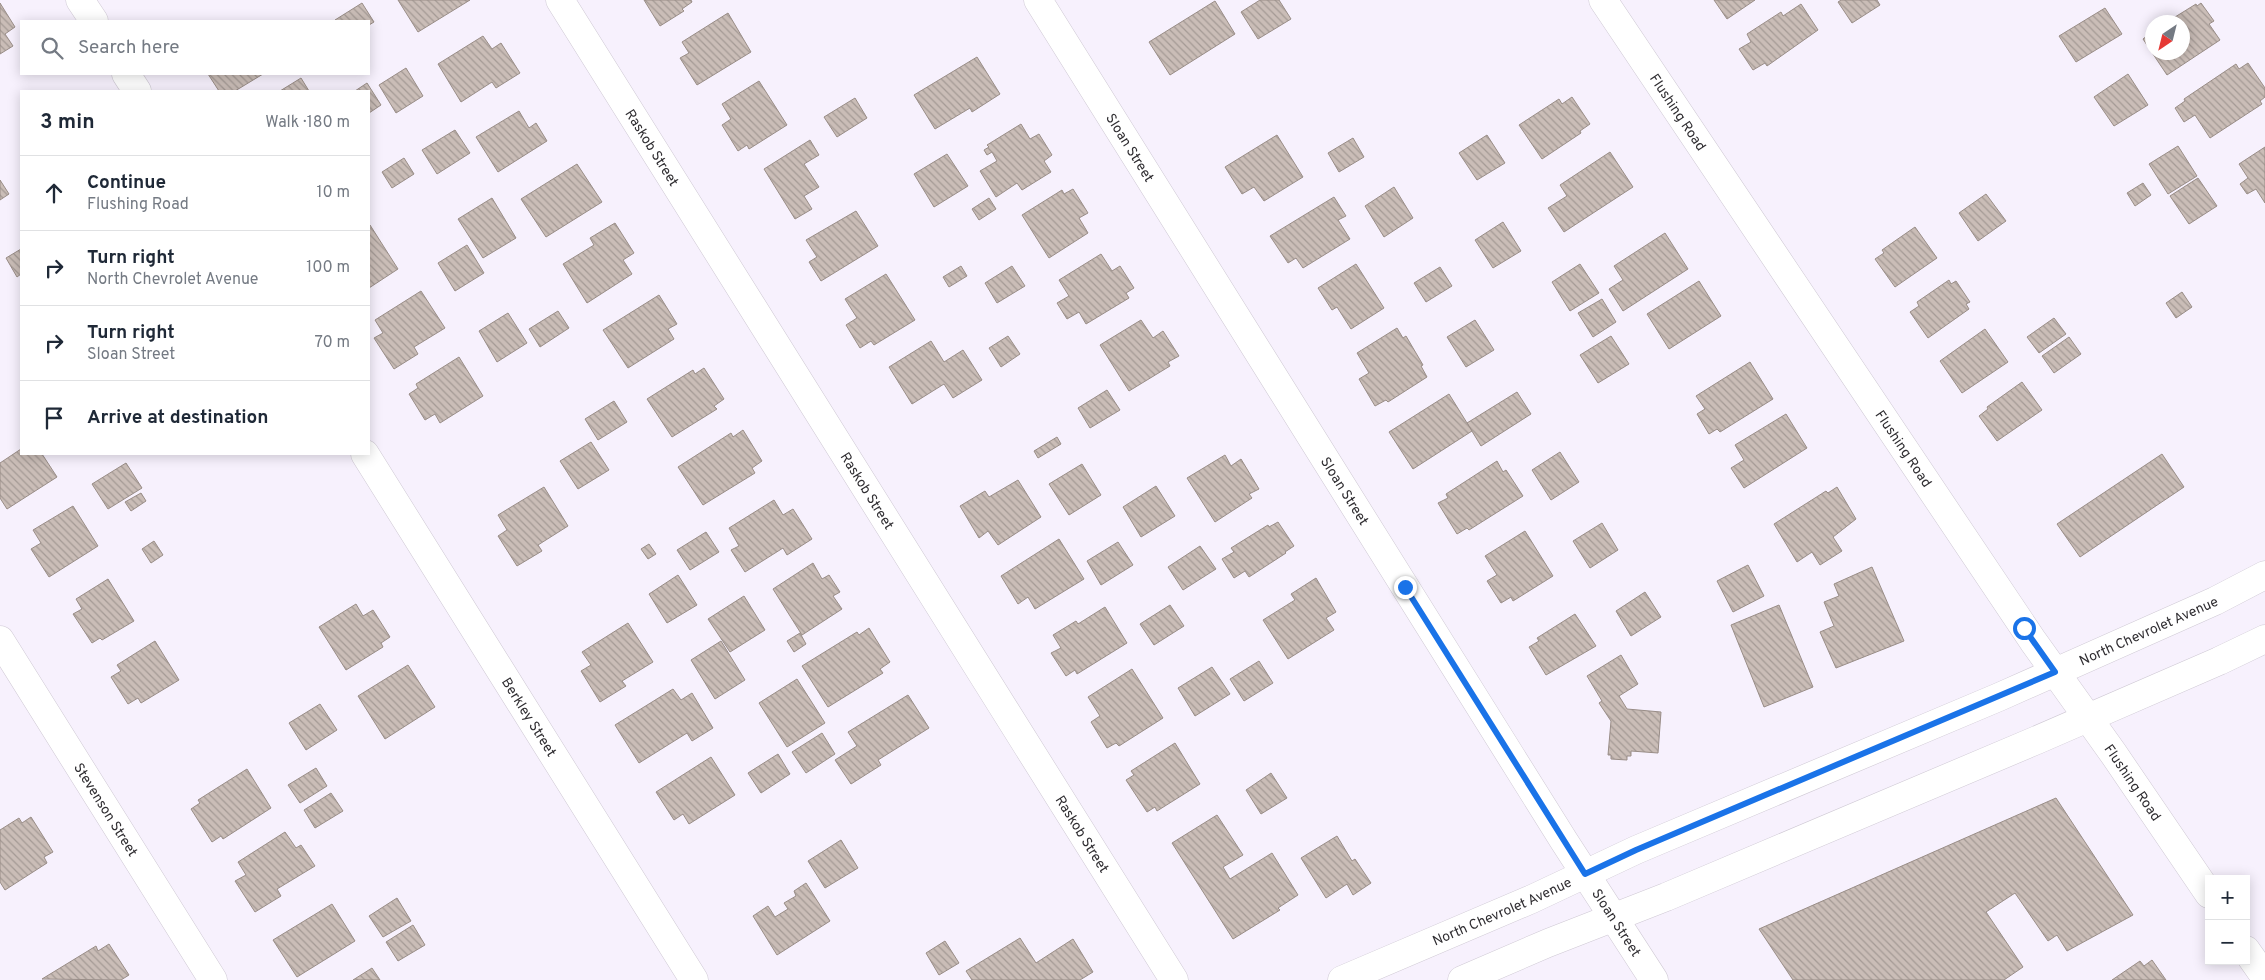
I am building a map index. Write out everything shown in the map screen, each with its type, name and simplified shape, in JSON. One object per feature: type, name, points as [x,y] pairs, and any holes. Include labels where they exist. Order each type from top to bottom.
[{"type":"street","points":[[80,0],[93,20]]},
{"type":"street","name":"Raskob Street","points":[[560,0],[1174,980]]},
{"type":"street","name":"Sloan Street","points":[[1038,0],[1585,874],[1654,980]]},
{"type":"street","name":"Flushing Road","points":[[1603,0],[2055,672],[2205,888]]},
{"type":"street","points":[[127,75],[136,90]]},
{"type":"street","name":"Berkley Street","points":[[366,455],[694,980]]},
{"type":"street","name":"North Chevrolet Avenue","points":[[1342,980],[1636,850],[2055,672],[2215,601],[2265,575]]},
{"type":"street","points":[[1462,980],[2088,718],[2219,661],[2265,638]]},
{"type":"street","name":"Stevenson Street","points":[[0,640],[213,980]]},
{"type":"street","points":[[2250,956],[2265,977]]},
{"type":"building","points":[[398,0],[470,0],[418,32]]},
{"type":"building","points":[[644,0],[691,0],[692,2],[682,9],[684,11],[660,26]]},
{"type":"building","points":[[1260,0],[1279,0],[1291,19],[1258,39],[1241,12]]},
{"type":"building","points":[[1714,0],[1755,0],[1727,19]]},
{"type":"building","points":[[1841,0],[1877,0],[1880,5],[1852,23],[1838,2]]},
{"type":"building","points":[[1215,1],[1235,34],[1170,75],[1149,42]]},
{"type":"building","points":[[0,3],[15,27],[5,34],[13,46],[0,54]]},
{"type":"building","points":[[362,3],[374,22],[370,24],[370,20],[335,20]]},
{"type":"building","points":[[2201,3],[2214,21],[2209,24],[2220,40],[2190,60],[2190,15],[2178,15],[2196,4],[2197,6]]},
{"type":"building","points":[[1801,4],[1818,30],[1767,66],[1765,63],[1753,70],[1739,49],[1751,42],[1747,34],[1781,12],[1783,16]]},
{"type":"building","points":[[2105,8],[2122,34],[2076,62],[2059,36]]},
{"type":"building","points":[[728,13],[751,52],[697,85],[680,58],[689,53],[682,42]]},
{"type":"building","points":[[483,36],[492,49],[501,43],[520,73],[496,88],[492,82],[461,102],[438,64]]},
{"type":"building","points":[[977,57],[1000,94],[972,112],[970,108],[935,129],[914,95]]},
{"type":"building","points":[[2157,60],[2190,60],[2167,75]]},
{"type":"building","points":[[2248,63],[2265,88],[2265,97],[2260,101],[2262,104],[2210,138],[2195,115],[2184,122],[2175,108],[2185,101],[2184,99],[2236,64],[2239,69]]},
{"type":"building","points":[[406,68],[423,96],[396,113],[379,85]]},
{"type":"building","points":[[2128,74],[2148,105],[2114,126],[2094,97]]},
{"type":"building","points":[[209,75],[261,75],[237,90],[218,90]]},
{"type":"building","points":[[301,78],[308,90],[282,90]]},
{"type":"building","points":[[759,81],[787,125],[749,149],[747,145],[738,151],[722,125],[731,119],[722,104]]},
{"type":"building","points":[[367,83],[381,105],[370,112],[370,90],[356,90]]},
{"type":"building","points":[[1572,97],[1590,124],[1580,131],[1581,133],[1542,159],[1519,125],[1559,99],[1562,104]]},
{"type":"building","points":[[855,98],[867,118],[837,137],[824,117]]},
{"type":"building","points":[[519,111],[529,128],[536,123],[547,141],[498,172],[476,137]]},
{"type":"building","points":[[1021,124],[1030,139],[1039,134],[1052,155],[1044,161],[1051,172],[1022,190],[1017,183],[996,197],[980,171],[997,161],[992,152],[987,155],[984,150],[989,147],[987,145]]},
{"type":"building","points":[[455,130],[470,153],[437,174],[422,150]]},
{"type":"building","points":[[1277,135],[1303,177],[1264,201],[1254,187],[1242,194],[1225,167]]},
{"type":"building","points":[[1487,135],[1505,163],[1477,180],[1459,153]]},
{"type":"building","points":[[1353,138],[1364,157],[1339,172],[1328,153]]},
{"type":"building","points":[[810,140],[819,155],[804,164],[819,187],[804,196],[812,209],[795,219],[764,169]]},
{"type":"building","points":[[2178,146],[2197,176],[2168,194],[2149,164]]},
{"type":"building","points":[[2265,147],[2265,203],[2256,189],[2247,194],[2240,184],[2248,178],[2239,164]]},
{"type":"building","points":[[1610,152],[1633,187],[1564,232],[1548,208],[1567,196],[1560,185]]},
{"type":"building","points":[[947,154],[968,186],[934,207],[914,174]]},
{"type":"building","points":[[404,158],[414,174],[392,188],[382,172]]},
{"type":"building","points":[[577,164],[602,202],[546,237],[521,199]]},
{"type":"building","points":[[2198,178],[2217,206],[2189,224],[2170,196]]},
{"type":"building","points":[[0,180],[9,194],[0,200]]},
{"type":"building","points":[[2143,183],[2151,195],[2135,206],[2127,193]]},
{"type":"building","points":[[1394,187],[1413,218],[1384,237],[1365,206]]},
{"type":"building","points":[[1073,189],[1088,213],[1079,218],[1088,233],[1049,258],[1022,215],[1062,190],[1064,194]]},
{"type":"building","points":[[1986,194],[2006,221],[1978,241],[1959,213]]},
{"type":"building","points":[[1334,197],[1346,216],[1338,220],[1350,239],[1303,268],[1296,258],[1288,263],[1270,236]]},
{"type":"building","points":[[492,198],[516,238],[483,258],[458,219]]},
{"type":"building","points":[[989,198],[996,209],[979,220],[972,209]]},
{"type":"building","points":[[856,211],[878,246],[821,281],[809,262],[817,257],[806,240]]},
{"type":"building","points":[[1503,222],[1521,251],[1493,268],[1475,240]]},
{"type":"building","points":[[615,223],[634,253],[623,260],[632,274],[587,303],[563,264],[594,245],[590,238]]},
{"type":"building","points":[[370,225],[398,269],[370,287]]},
{"type":"building","points":[[1915,227],[1937,258],[1895,287],[1875,259],[1884,253],[1882,250]]},
{"type":"building","points":[[1665,233],[1688,269],[1623,311],[1609,289],[1623,280],[1614,266]]},
{"type":"building","points":[[467,245],[484,273],[455,291],[438,263]]},
{"type":"building","points":[[20,250],[20,275],[17,277],[6,258]]},
{"type":"building","points":[[1101,254],[1112,271],[1120,266],[1134,288],[1126,293],[1129,298],[1086,324],[1079,312],[1067,319],[1057,303],[1069,296],[1059,280]]},
{"type":"building","points":[[1356,264],[1384,308],[1351,329],[1337,307],[1332,310],[1318,288]]},
{"type":"building","points":[[1580,264],[1599,293],[1570,311],[1552,282]]},
{"type":"building","points":[[961,266],[967,276],[949,287],[943,277]]},
{"type":"building","points":[[1012,266],[1025,286],[997,303],[985,283]]},
{"type":"building","points":[[1440,267],[1452,286],[1426,302],[1414,283]]},
{"type":"building","points":[[886,274],[915,320],[874,345],[871,341],[860,348],[846,325],[857,318],[845,299]]},
{"type":"building","points":[[1949,280],[1951,284],[1956,281],[1970,302],[1966,304],[1969,309],[1928,338],[1910,312],[1919,306],[1917,302]]},
{"type":"building","points":[[1699,281],[1721,316],[1669,349],[1647,314]]},
{"type":"building","points":[[421,291],[445,328],[414,347],[418,354],[394,369],[374,338],[383,333],[375,320]]},
{"type":"building","points":[[2182,292],[2192,307],[2176,318],[2166,303]]},
{"type":"building","points":[[659,295],[677,324],[668,329],[674,339],[628,368],[603,330]]},
{"type":"building","points":[[1602,299],[1616,322],[1593,337],[1578,313]]},
{"type":"building","points":[[558,311],[569,328],[540,347],[529,329]]},
{"type":"building","points":[[508,313],[527,343],[497,362],[479,331]]},
{"type":"building","points":[[2054,318],[2066,334],[2039,353],[2027,337]]},
{"type":"building","points":[[1141,320],[1153,338],[1163,331],[1179,356],[1168,362],[1170,366],[1129,391],[1100,345]]},
{"type":"building","points":[[1475,320],[1494,350],[1466,367],[1447,337]]},
{"type":"building","points":[[1397,328],[1403,338],[1406,336],[1423,365],[1421,366],[1427,377],[1388,402],[1386,400],[1375,406],[1359,379],[1369,373],[1357,353]]},
{"type":"building","points":[[1985,329],[2008,362],[1962,393],[1940,361]]},
{"type":"building","points":[[1008,336],[1020,354],[1001,367],[989,348]]},
{"type":"building","points":[[1611,336],[1629,364],[1598,383],[1580,355]]},
{"type":"building","points":[[2069,337],[2081,354],[2054,373],[2042,356]]},
{"type":"building","points":[[931,341],[944,362],[963,350],[982,380],[953,398],[944,384],[912,404],[889,367]]},
{"type":"building","points":[[459,357],[483,396],[440,423],[435,414],[425,420],[409,394],[418,388],[416,384]]},
{"type":"building","points":[[1750,362],[1773,399],[1720,432],[1717,429],[1709,434],[1697,414],[1705,409],[1696,396]]},
{"type":"building","points":[[704,368],[724,399],[714,406],[717,409],[672,437],[647,399],[693,370],[695,374]]},
{"type":"building","points":[[2022,382],[2042,410],[1997,441],[1979,416],[1988,409],[1987,407]]},
{"type":"building","points":[[1107,390],[1120,410],[1090,428],[1078,408]]},
{"type":"building","points":[[1517,392],[1531,414],[1481,446],[1467,423]]},
{"type":"building","points":[[1449,394],[1472,431],[1413,469],[1389,432]]},
{"type":"building","points":[[614,401],[627,422],[598,440],[585,419]]},
{"type":"building","points":[[1786,414],[1807,448],[1744,488],[1731,468],[1744,460],[1735,445]]},
{"type":"building","points":[[743,430],[762,461],[752,468],[755,473],[703,505],[678,467],[731,433],[733,437]]},
{"type":"building","points":[[1057,437],[1061,444],[1038,458],[1034,451]]},
{"type":"building","points":[[591,442],[609,470],[578,489],[560,461]]},
{"type":"building","points":[[20,450],[20,455],[43,455],[57,477],[7,509],[0,498],[0,463]]},
{"type":"building","points":[[1560,452],[1579,482],[1551,500],[1532,470]]},
{"type":"building","points":[[2162,454],[2184,487],[2080,557],[2057,524]]},
{"type":"building","points":[[1225,455],[1231,466],[1241,459],[1259,489],[1249,494],[1252,498],[1215,522],[1187,478]]},
{"type":"building","points":[[1497,461],[1503,472],[1506,470],[1523,496],[1469,530],[1467,528],[1457,534],[1438,503],[1448,498],[1446,494]]},
{"type":"building","points":[[126,463],[142,488],[108,509],[92,484]]},
{"type":"building","points":[[1082,464],[1101,495],[1069,515],[1049,484]]},
{"type":"building","points":[[1018,480],[1041,517],[998,545],[988,531],[979,538],[960,506],[985,491],[989,497]]},
{"type":"building","points":[[1156,486],[1175,516],[1141,537],[1123,507]]},
{"type":"building","points":[[544,487],[568,526],[538,545],[542,551],[517,566],[498,536],[507,530],[498,515]]},
{"type":"building","points":[[1837,487],[1856,519],[1833,537],[1842,551],[1820,565],[1812,552],[1797,562],[1774,524],[1826,491],[1828,493]]},
{"type":"building","points":[[141,493],[146,501],[131,511],[125,502]]},
{"type":"building","points":[[774,500],[783,515],[793,509],[812,539],[787,555],[783,548],[745,572],[731,550],[739,546],[729,528]]},
{"type":"building","points":[[73,506],[98,546],[49,577],[31,549],[41,543],[33,530]]},
{"type":"building","points":[[1278,522],[1294,546],[1249,577],[1245,571],[1234,578],[1222,559],[1234,552],[1231,548],[1268,525],[1269,527]]},
{"type":"building","points":[[1602,523],[1618,550],[1590,568],[1573,541]]},
{"type":"building","points":[[1525,531],[1553,576],[1513,601],[1511,597],[1501,603],[1487,581],[1497,575],[1485,556]]},
{"type":"building","points":[[706,532],[719,552],[690,570],[677,550]]},
{"type":"building","points":[[1059,539],[1084,579],[1035,609],[1028,597],[1018,604],[1001,576]]},
{"type":"building","points":[[154,541],[163,555],[151,563],[142,549]]},
{"type":"building","points":[[1118,542],[1133,565],[1101,585],[1087,561]]},
{"type":"building","points":[[649,544],[656,554],[648,559],[641,549]]},
{"type":"building","points":[[1200,546],[1216,569],[1183,590],[1168,567]]},
{"type":"building","points":[[813,563],[822,579],[829,575],[840,592],[833,596],[842,609],[802,635],[773,589]]},
{"type":"building","points":[[1748,565],[1764,596],[1733,612],[1717,581]]},
{"type":"building","points":[[1872,567],[1904,641],[1836,668],[1820,632],[1834,626],[1824,602],[1839,596],[1834,584]]},
{"type":"building","points":[[678,575],[697,605],[667,623],[649,594]]},
{"type":"building","points":[[1316,578],[1336,612],[1326,618],[1334,630],[1288,659],[1263,620],[1295,600],[1291,594]]},
{"type":"building","points":[[108,579],[134,621],[102,640],[100,638],[92,643],[73,614],[82,609],[76,599]]},
{"type":"building","points":[[1645,592],[1661,617],[1631,636],[1616,611]]},
{"type":"building","points":[[744,596],[765,630],[730,652],[708,619]]},
{"type":"building","points":[[356,604],[363,616],[373,610],[390,637],[381,643],[383,647],[346,670],[319,627]]},
{"type":"building","points":[[1170,605],[1184,626],[1154,645],[1140,624]]},
{"type":"building","points":[[1779,605],[1813,687],[1764,707],[1731,625]]},
{"type":"building","points":[[1105,607],[1127,643],[1077,674],[1075,670],[1066,676],[1051,653],[1061,648],[1053,635],[1076,621],[1078,624]]},
{"type":"building","points":[[1575,614],[1596,646],[1546,675],[1529,647],[1539,641],[1537,638]]},
{"type":"building","points":[[628,623],[653,662],[622,681],[626,686],[600,702],[581,671],[591,665],[582,652]]},
{"type":"building","points":[[869,628],[890,662],[880,669],[883,673],[828,707],[802,666],[857,632],[859,635]]},
{"type":"building","points":[[800,633],[806,644],[794,652],[787,641]]},
{"type":"building","points":[[155,641],[179,680],[141,703],[138,698],[128,704],[111,677],[121,671],[117,665]]},
{"type":"building","points":[[721,641],[745,680],[715,699],[691,660]]},
{"type":"building","points":[[1621,655],[1638,684],[1619,696],[1627,709],[1661,712],[1658,753],[1631,751],[1631,756],[1627,756],[1627,760],[1611,759],[1611,755],[1608,755],[1611,721],[1599,703],[1602,701],[1587,676]]},
{"type":"building","points":[[1259,661],[1273,683],[1244,701],[1230,679]]},
{"type":"building","points":[[408,665],[435,707],[385,739],[358,696]]},
{"type":"building","points":[[1212,667],[1230,694],[1195,716],[1178,688]]},
{"type":"building","points":[[1132,669],[1163,718],[1119,746],[1116,743],[1107,748],[1091,722],[1100,716],[1088,697]]},
{"type":"building","points":[[797,679],[825,723],[787,747],[759,703]]},
{"type":"building","points":[[673,689],[681,700],[692,693],[713,728],[692,741],[687,733],[639,763],[615,725]]},
{"type":"building","points":[[908,695],[929,728],[878,760],[881,765],[851,784],[835,760],[857,746],[848,732]]},
{"type":"building","points":[[320,704],[337,730],[306,750],[289,723]]},
{"type":"building","points":[[822,733],[835,754],[806,773],[792,752]]},
{"type":"building","points":[[1175,743],[1200,784],[1157,811],[1155,807],[1147,812],[1126,780],[1134,775],[1131,771]]},
{"type":"building","points":[[778,754],[790,774],[761,793],[748,773]]},
{"type":"building","points":[[711,757],[735,795],[689,824],[683,814],[674,820],[656,792]]},
{"type":"building","points":[[316,768],[327,786],[300,803],[288,785]]},
{"type":"building","points":[[247,769],[271,808],[223,839],[221,836],[212,842],[191,809],[200,803],[198,800]]},
{"type":"building","points":[[1271,773],[1287,798],[1261,814],[1246,790]]},
{"type":"building","points":[[331,793],[343,811],[315,828],[304,810]]},
{"type":"building","points":[[2056,798],[2133,915],[2067,951],[2057,935],[2048,941],[2015,893],[1986,912],[2023,967],[2004,980],[1793,980],[1759,929]]},
{"type":"building","points":[[1217,815],[1243,855],[1223,867],[1230,879],[1272,853],[1298,895],[1278,908],[1280,910],[1233,939],[1172,843]]},
{"type":"building","points":[[31,817],[53,852],[44,857],[47,863],[5,890],[0,882],[0,830],[19,818],[22,823]]},
{"type":"building","points":[[285,832],[296,848],[301,845],[315,866],[277,889],[281,896],[255,912],[235,881],[246,875],[238,862]]},
{"type":"building","points":[[1337,836],[1352,861],[1355,859],[1371,883],[1353,895],[1347,884],[1326,898],[1301,858]]},
{"type":"building","points":[[841,840],[858,868],[825,888],[808,861]]},
{"type":"building","points":[[806,883],[830,921],[777,955],[753,916],[768,906],[775,917],[788,909],[784,903],[796,896],[794,891]]},
{"type":"building","points":[[397,898],[411,921],[383,937],[369,916]]},
{"type":"building","points":[[332,904],[355,941],[297,977],[273,940]]},
{"type":"building","points":[[413,925],[425,945],[398,961],[386,942]]},
{"type":"building","points":[[1020,938],[1036,963],[1073,939],[1093,972],[1080,980],[972,980],[966,971]]},
{"type":"building","points":[[945,941],[959,963],[939,975],[926,953]]},
{"type":"building","points":[[109,944],[129,975],[121,980],[42,979],[96,946],[98,951]]},
{"type":"building","points":[[2152,960],[2166,980],[2112,980],[2140,961],[2144,966]]},
{"type":"building","points":[[372,968],[380,980],[353,980]]},
{"type":"route","points":[[1405,587],[1585,874],[1636,850],[1980,706],[2055,672],[2024,628]]}]
